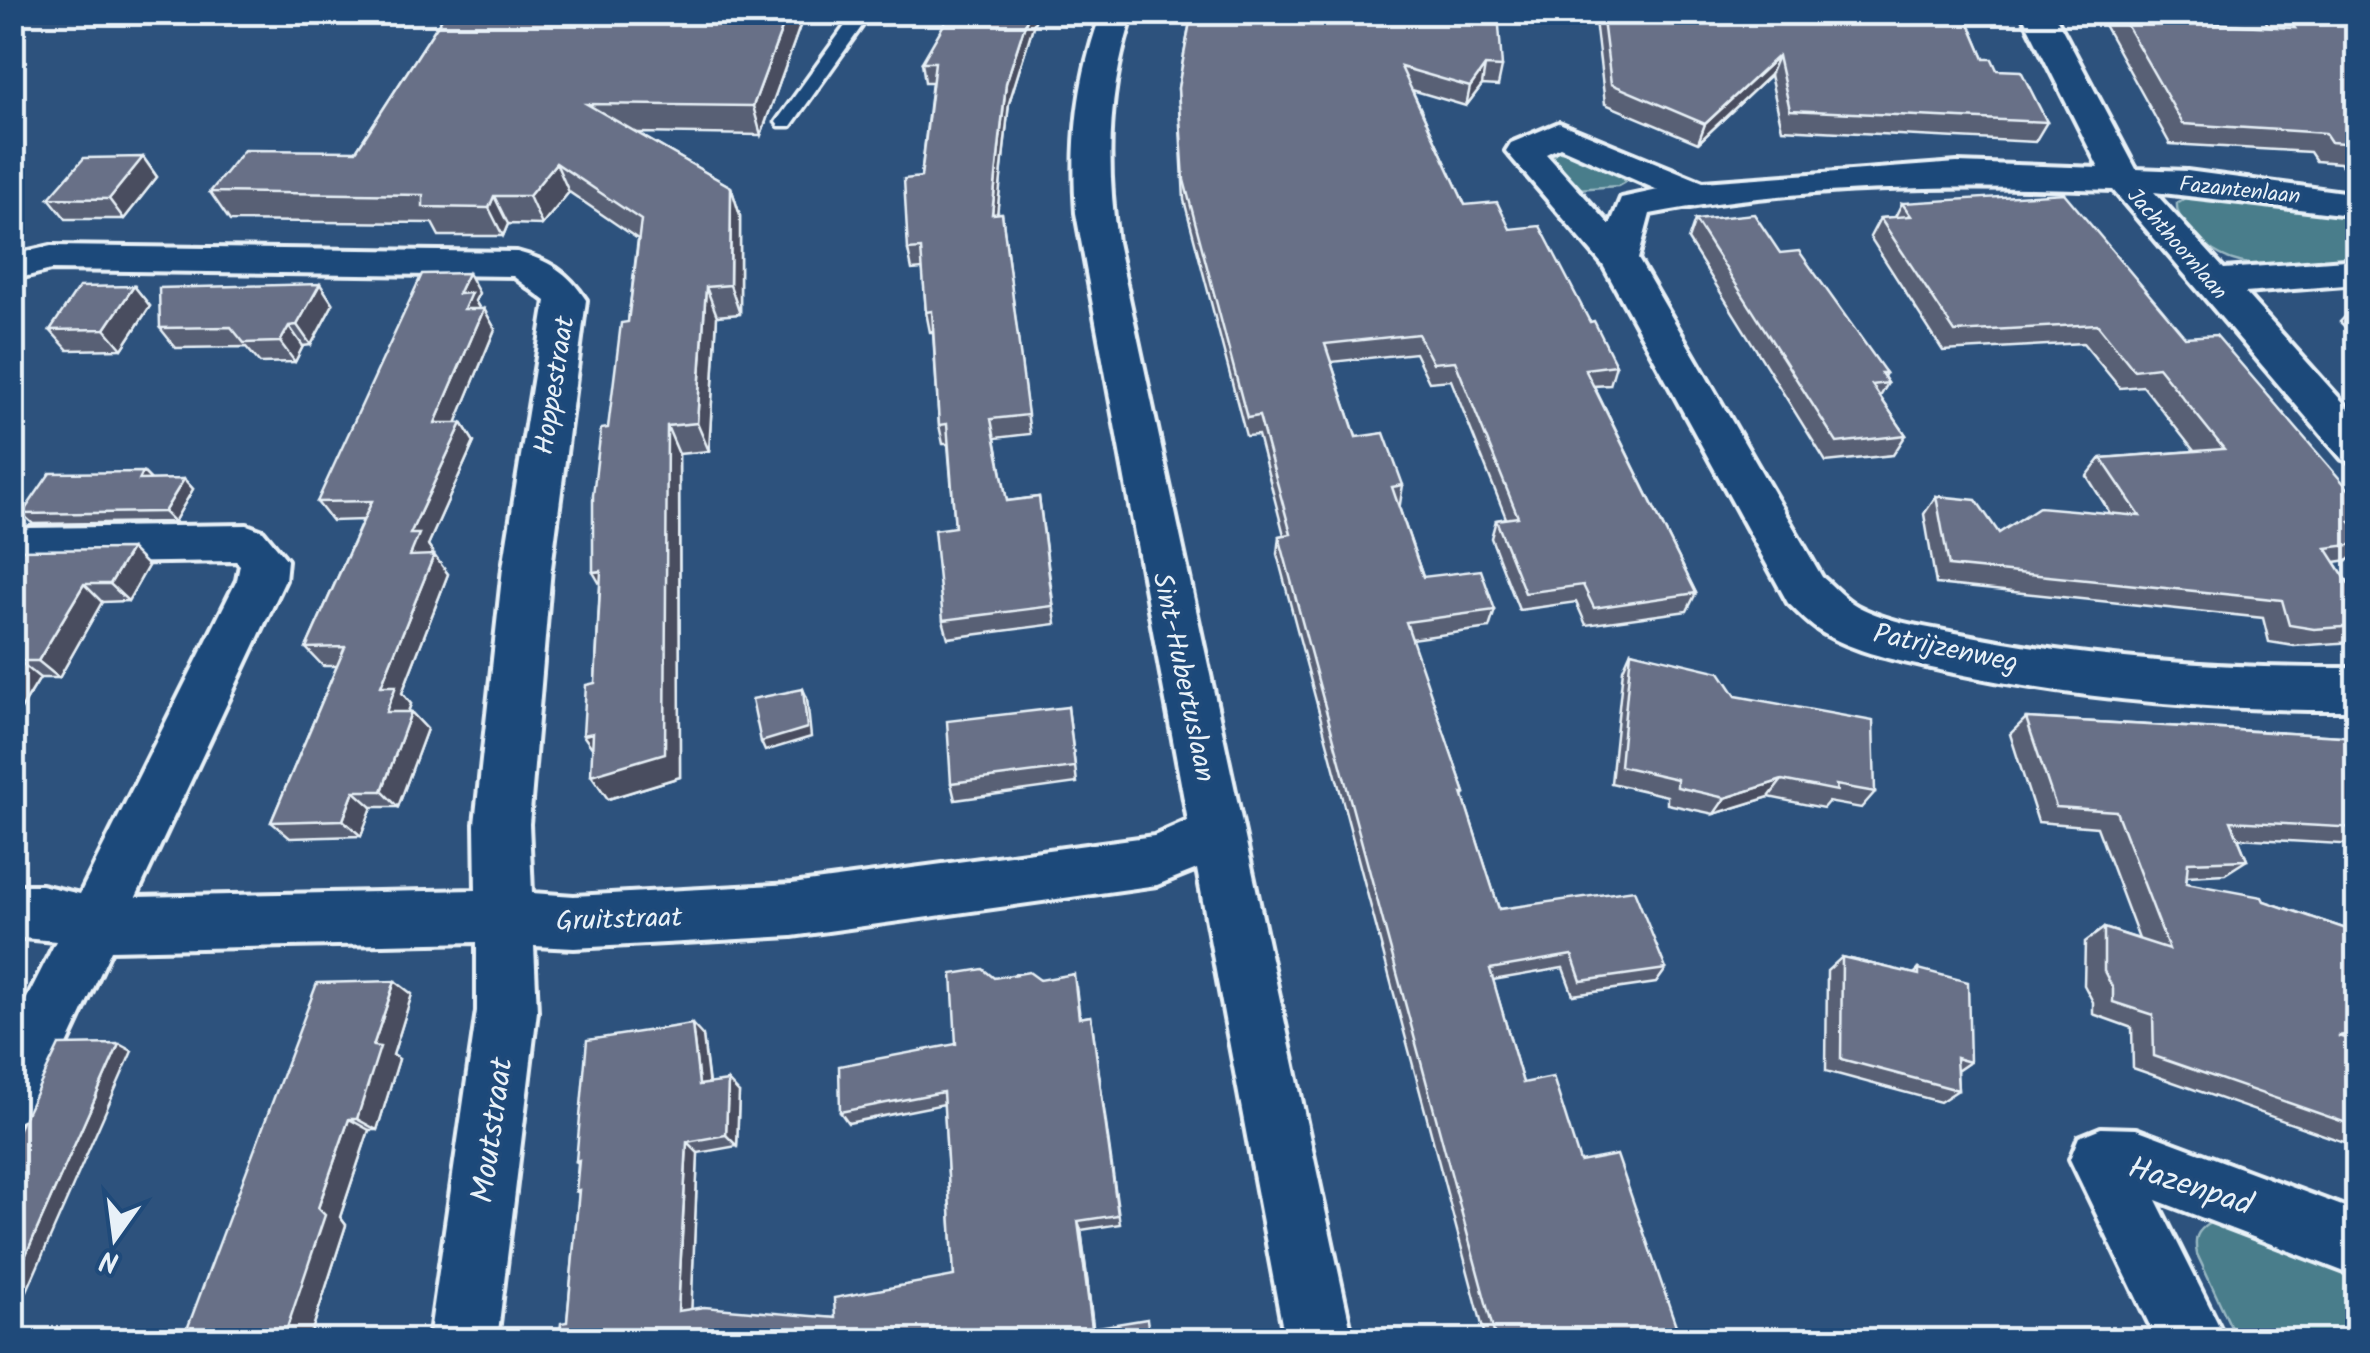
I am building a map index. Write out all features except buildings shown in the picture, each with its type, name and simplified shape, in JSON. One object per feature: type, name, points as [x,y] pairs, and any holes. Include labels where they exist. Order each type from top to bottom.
[{"type":"street","name":"Sint-Hubertuslaan","points":[[1118,12],[1096,84],[1089,178],[1098,242],[1319,1340]]},
{"type":"street","name":"Jachthoornlaan","points":[[2037,12],[2122,178],[2358,448]]},
{"type":"street","name":"Patrijzenweg","points":[[1698,194],[1560,134],[1524,151],[1618,260],[1805,590],[1838,619],[1888,640],[2127,680],[2238,690],[2358,688]]},
{"type":"street","name":"Patrijzenweg","points":[[1618,260],[1634,206],[1698,194],[1958,174],[2122,178]]},
{"type":"street","name":"Fazantenlaan","points":[[2122,178],[2258,189],[2358,205]]},
{"type":"street","name":"Hoppestraat","points":[[12,268],[51,258],[516,264],[536,269],[559,288],[566,300],[566,312],[534,508],[502,824],[505,918]]},
{"type":"street","points":[[2212,282],[2358,271]]},
{"type":"street","points":[[12,1094],[261,580],[264,560],[247,543],[29,546]]},
{"type":"street","name":"Gruitstraat","points":[[12,911],[41,910],[95,924],[455,915],[574,922],[856,904],[1157,860],[1217,834]]},
{"type":"street","name":"Moutstraat","points":[[463,1340],[507,1011],[505,918]]},
{"type":"street","name":"Hazenpad","points":[[2192,1340],[2101,1159],[2136,1161],[2358,1244]]},
{"type":"lane","points":[[784,122],[864,12]]},
{"type":"green space","points":[[1556,151],[1595,160],[1625,182],[1577,189],[1552,158]]},
{"type":"green space","points":[[2188,196],[2267,201],[2357,217],[2357,259],[2271,266],[2230,259],[2212,250],[2182,220],[2177,203]]},
{"type":"green space","points":[[2210,1223],[2357,1274],[2357,1340],[2237,1340],[2197,1254],[2197,1236]]}]
